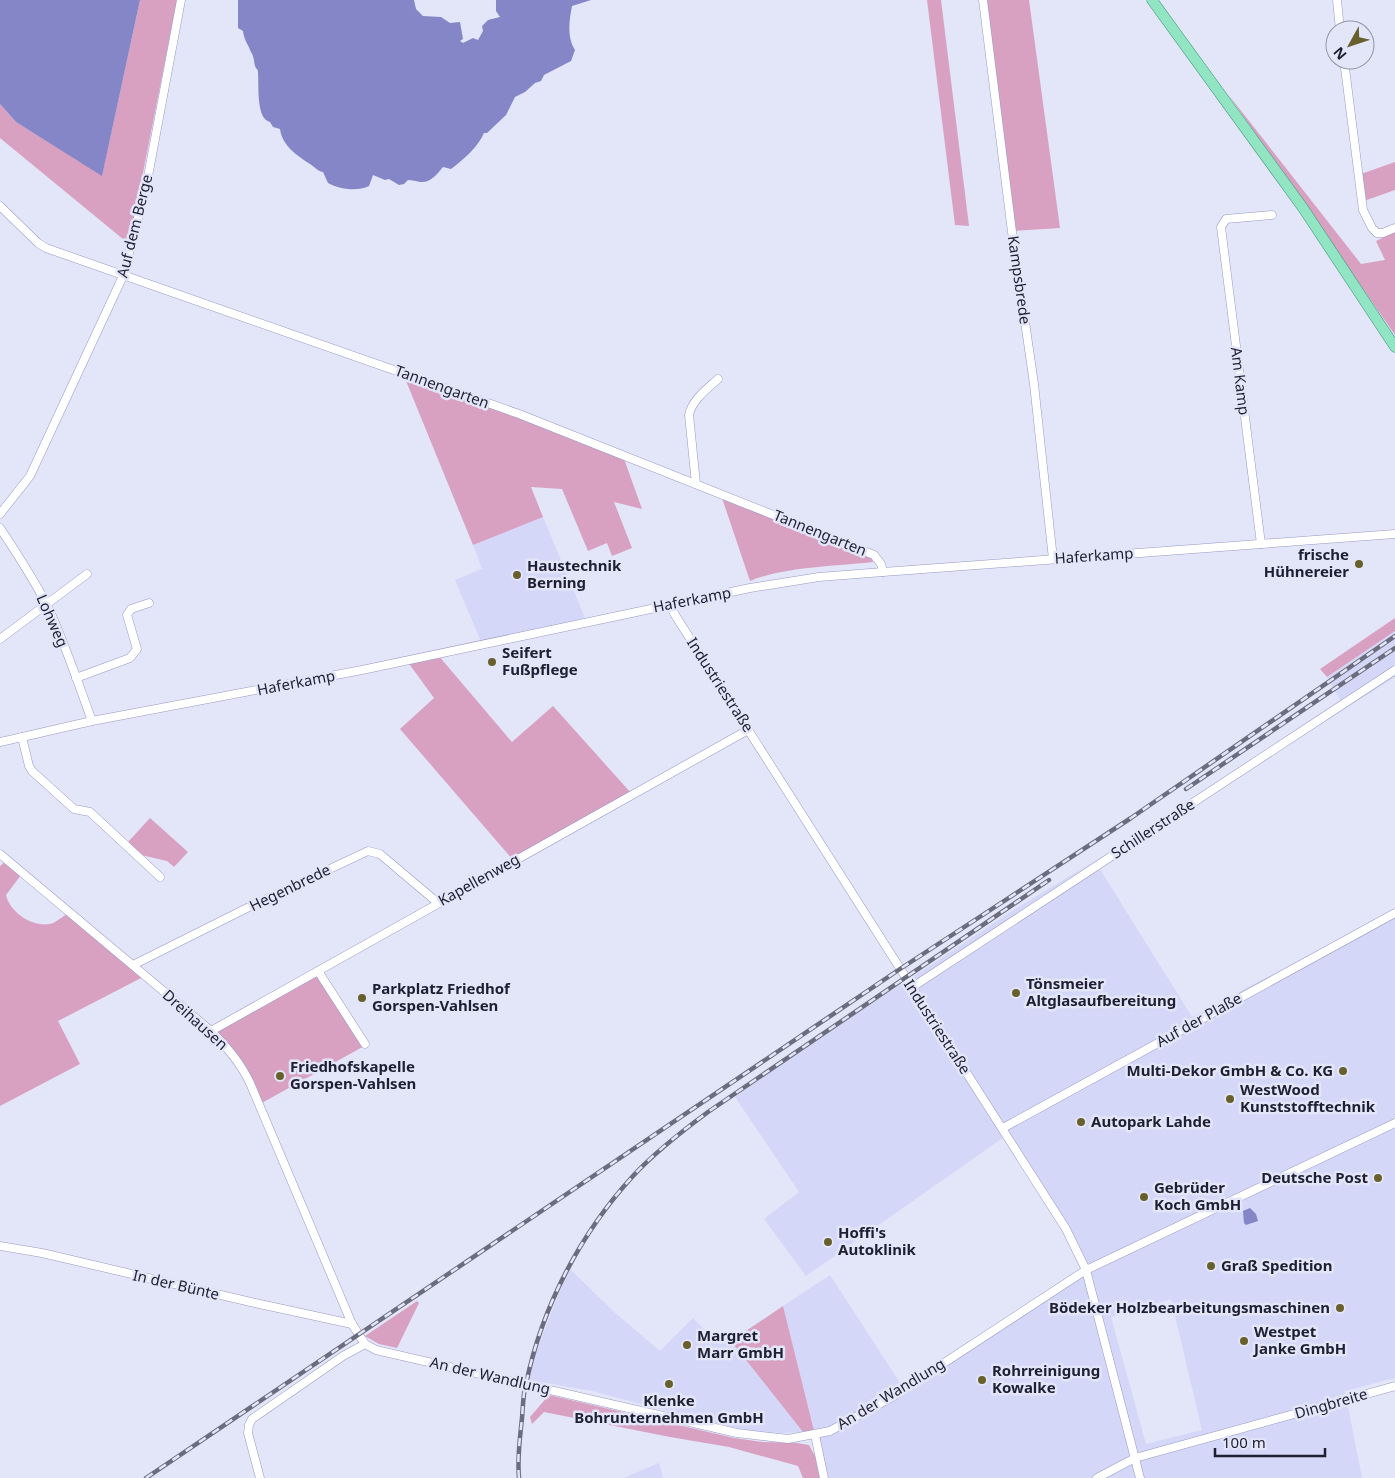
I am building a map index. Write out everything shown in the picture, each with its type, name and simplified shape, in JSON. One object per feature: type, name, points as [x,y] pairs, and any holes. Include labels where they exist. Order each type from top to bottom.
[{"type":"main road","points":[[1152,0],[1303,208],[1395,347]]},
{"type":"street","name":"Auf dem Berge","points":[[0,514],[30,476],[123,276],[146,187],[181,0]]},
{"type":"street","name":"Kampsbrede","points":[[983,0],[1012,232],[1034,384],[1053,559]]},
{"type":"street","points":[[1337,0],[1339,20]]},
{"type":"street","points":[[1345,70],[1363,210],[1372,228],[1377,233],[1395,228]]},
{"type":"street","name":"Tannengarten","points":[[0,206],[38,243],[46,248],[510,411],[874,554],[881,564],[883,572]]},
{"type":"street","name":"Am Kamp","points":[[1261,544],[1221,227],[1226,219],[1272,216]]},
{"type":"street","points":[[696,484],[689,415],[690,407],[718,379]]},
{"type":"street","name":"Lohweg","points":[[0,528],[22,560],[46,604],[92,721]]},
{"type":"street","name":"Haferkamp","points":[[0,742],[92,721],[362,670],[670,604],[819,577],[1395,534]]},
{"type":"street","points":[[0,639],[87,574]]},
{"type":"street","points":[[76,678],[130,658],[137,649],[127,615],[131,609],[149,603]]},
{"type":"street","name":"Industriestraße","points":[[670,604],[675,615],[911,988],[1003,1128],[1066,1229],[1086,1270],[1140,1478]]},
{"type":"street","name":"Schillerstraße","points":[[911,988],[1395,670]]},
{"type":"street","name":"Kapellenweg","points":[[211,1031],[748,730]]},
{"type":"street","points":[[22,737],[32,771],[74,809],[90,812],[160,877]]},
{"type":"street","name":"Hegenbrede","points":[[133,965],[368,851],[380,854],[438,903]]},
{"type":"street","name":"Dreihausen","points":[[0,854],[211,1031],[242,1066],[352,1324]]},
{"type":"street","name":"Auf der Plaße","points":[[1003,1128],[1395,913]]},
{"type":"street","points":[[318,971],[365,1044]]},
{"type":"street","name":"An der Wandlung","points":[[364,1344],[376,1350],[738,1433],[788,1440],[815,1435],[830,1431],[892,1397],[1086,1270],[1395,1122]]},
{"type":"street","name":"In der Bünte","points":[[0,1246],[42,1253],[352,1324]]},
{"type":"street","points":[[260,1478],[248,1433],[248,1425],[252,1419],[343,1356],[364,1344],[352,1324]]},
{"type":"street","name":"Dingbreite","points":[[1097,1478],[1135,1458],[1395,1386]]},
{"type":"street","points":[[815,1435],[824,1478]]},
{"type":"shaded area","points":[[140,0],[177,0],[129,244],[0,138],[0,104],[16,122],[102,175]]},
{"type":"shaded area","points":[[927,0],[941,0],[969,226],[955,225]]},
{"type":"shaded area","points":[[986,0],[1029,0],[1060,228],[1012,231]]},
{"type":"shaded area","points":[[1228,94],[1361,264],[1385,260],[1376,241],[1395,232],[1395,335]]},
{"type":"shaded area","points":[[1395,162],[1395,190],[1364,201],[1361,174]]},
{"type":"shaded area","points":[[404,376],[623,456],[642,509],[614,502],[632,548],[612,556],[607,543],[588,551],[562,489],[531,487],[543,517],[473,545]]},
{"type":"shaded area","points":[[721,495],[870,555],[873,562],[794,570],[763,576],[750,581]]},
{"type":"shaded area","points":[[543,517],[585,618],[482,644],[455,580],[482,569],[473,545]]},
{"type":"shaded area","points":[[1395,618],[1395,631],[1327,677],[1320,669]]},
{"type":"shaded area","points":[[1395,631],[1395,677],[1098,866],[1192,1017],[1395,909],[1395,1378],[1345,1391],[1362,1478],[824,1478],[783,1306],[830,1275],[904,1389],[1085,1270],[1007,1135],[806,1276],[764,1219],[799,1192],[735,1097],[820,1036],[1015,909],[1128,841],[1340,700],[1327,677]],"holes":[[[1171,1299],[1202,1430],[1146,1444],[1111,1317]]]},
{"type":"shaded area","points":[[438,655],[512,742],[553,706],[631,793],[513,860],[400,729],[434,698],[407,661]]},
{"type":"shaded area","points":[[150,818],[188,852],[174,867],[167,861],[141,855],[128,842]]},
{"type":"shaded area","points":[[5,862],[21,875],[6,895],[12,907],[22,917],[36,923],[50,924],[67,914],[143,977],[58,1021],[80,1064],[0,1106],[0,866]]},
{"type":"shaded area","points":[[319,973],[366,1045],[260,1104],[214,1032]]},
{"type":"shaded area","points":[[570,1269],[613,1311],[660,1351],[693,1318],[706,1331],[731,1341],[803,1432],[753,1431],[701,1420],[592,1391],[529,1380],[536,1352]]},
{"type":"shaded area","points":[[417,1301],[419,1303],[397,1348],[379,1344],[365,1336]]},
{"type":"shaded area","points":[[783,1306],[815,1435],[803,1432],[731,1341]]},
{"type":"shaded area","points":[[549,1395],[734,1438],[809,1445],[815,1456],[820,1478],[803,1478],[798,1466],[729,1447],[544,1412],[532,1424],[530,1417]]},
{"type":"shaded area","points":[[659,1463],[663,1478],[623,1478]]},
{"type":"water","points":[[0,0],[140,0],[102,176],[16,122],[0,104]]},
{"type":"water","points":[[238,0],[414,0],[416,9],[423,16],[441,17],[450,23],[460,22],[463,39],[460,41],[463,43],[473,38],[478,40],[483,31],[482,26],[488,20],[500,17],[496,11],[496,0],[591,0],[572,6],[570,35],[575,50],[571,61],[544,75],[541,81],[515,97],[506,115],[487,133],[484,133],[474,148],[451,169],[443,167],[433,178],[424,182],[408,180],[404,184],[399,185],[389,179],[385,180],[373,175],[369,186],[353,189],[337,187],[328,183],[323,172],[291,150],[284,141],[280,129],[273,127],[262,115],[259,101],[258,70],[243,31],[238,28]]},
{"type":"water","points":[[1250,1208],[1256,1214],[1258,1221],[1246,1225],[1244,1223],[1243,1211]]},
{"type":"railway","points":[[146,1478],[900,969],[1131,818],[1395,636]]},
{"type":"railway","points":[[1186,789],[1395,648]]},
{"type":"railway","points":[[519,1478],[524,1392],[542,1327],[553,1300],[580,1247],[596,1222],[633,1176],[650,1159],[708,1112],[1049,880]]},
{"type":"place","name":"frische Hühnereier","points":[[1359,564]]},
{"type":"place","name":"Haustechnik Berning","points":[[517,575]]},
{"type":"place","name":"Seifert Fußpflege","points":[[492,662]]},
{"type":"place","name":"Tönsmeier Altglasaufbereitung","points":[[1016,993]]},
{"type":"place","name":"Parkplatz Friedhof Gorspen-Vahlsen","points":[[362,998]]},
{"type":"place","name":"Multi-Dekor GmbH & Co. KG","points":[[1343,1071]]},
{"type":"place","name":"Friedhofskapelle Gorspen-Vahlsen","points":[[280,1076]]},
{"type":"place","name":"WestWood Kunststofftechnik","points":[[1230,1099]]},
{"type":"place","name":"Autopark Lahde","points":[[1081,1122]]},
{"type":"place","name":"Deutsche Post","points":[[1378,1178]]},
{"type":"place","name":"Gebrüder Koch GmbH","points":[[1144,1197]]},
{"type":"place","name":"Hoffi's Autoklinik","points":[[828,1242]]},
{"type":"place","name":"Graß Spedition","points":[[1211,1266]]},
{"type":"place","name":"Bödeker Holzbearbeitungsmaschinen","points":[[1340,1308]]},
{"type":"place","name":"Westpet Janke GmbH","points":[[1244,1341]]},
{"type":"place","name":"Margret Marr GmbH","points":[[687,1345]]},
{"type":"place","name":"Rohrreinigung Kowalke","points":[[982,1380]]},
{"type":"place","name":"Klenke Bohrunternehmen GmbH","points":[[669,1384]]}]
